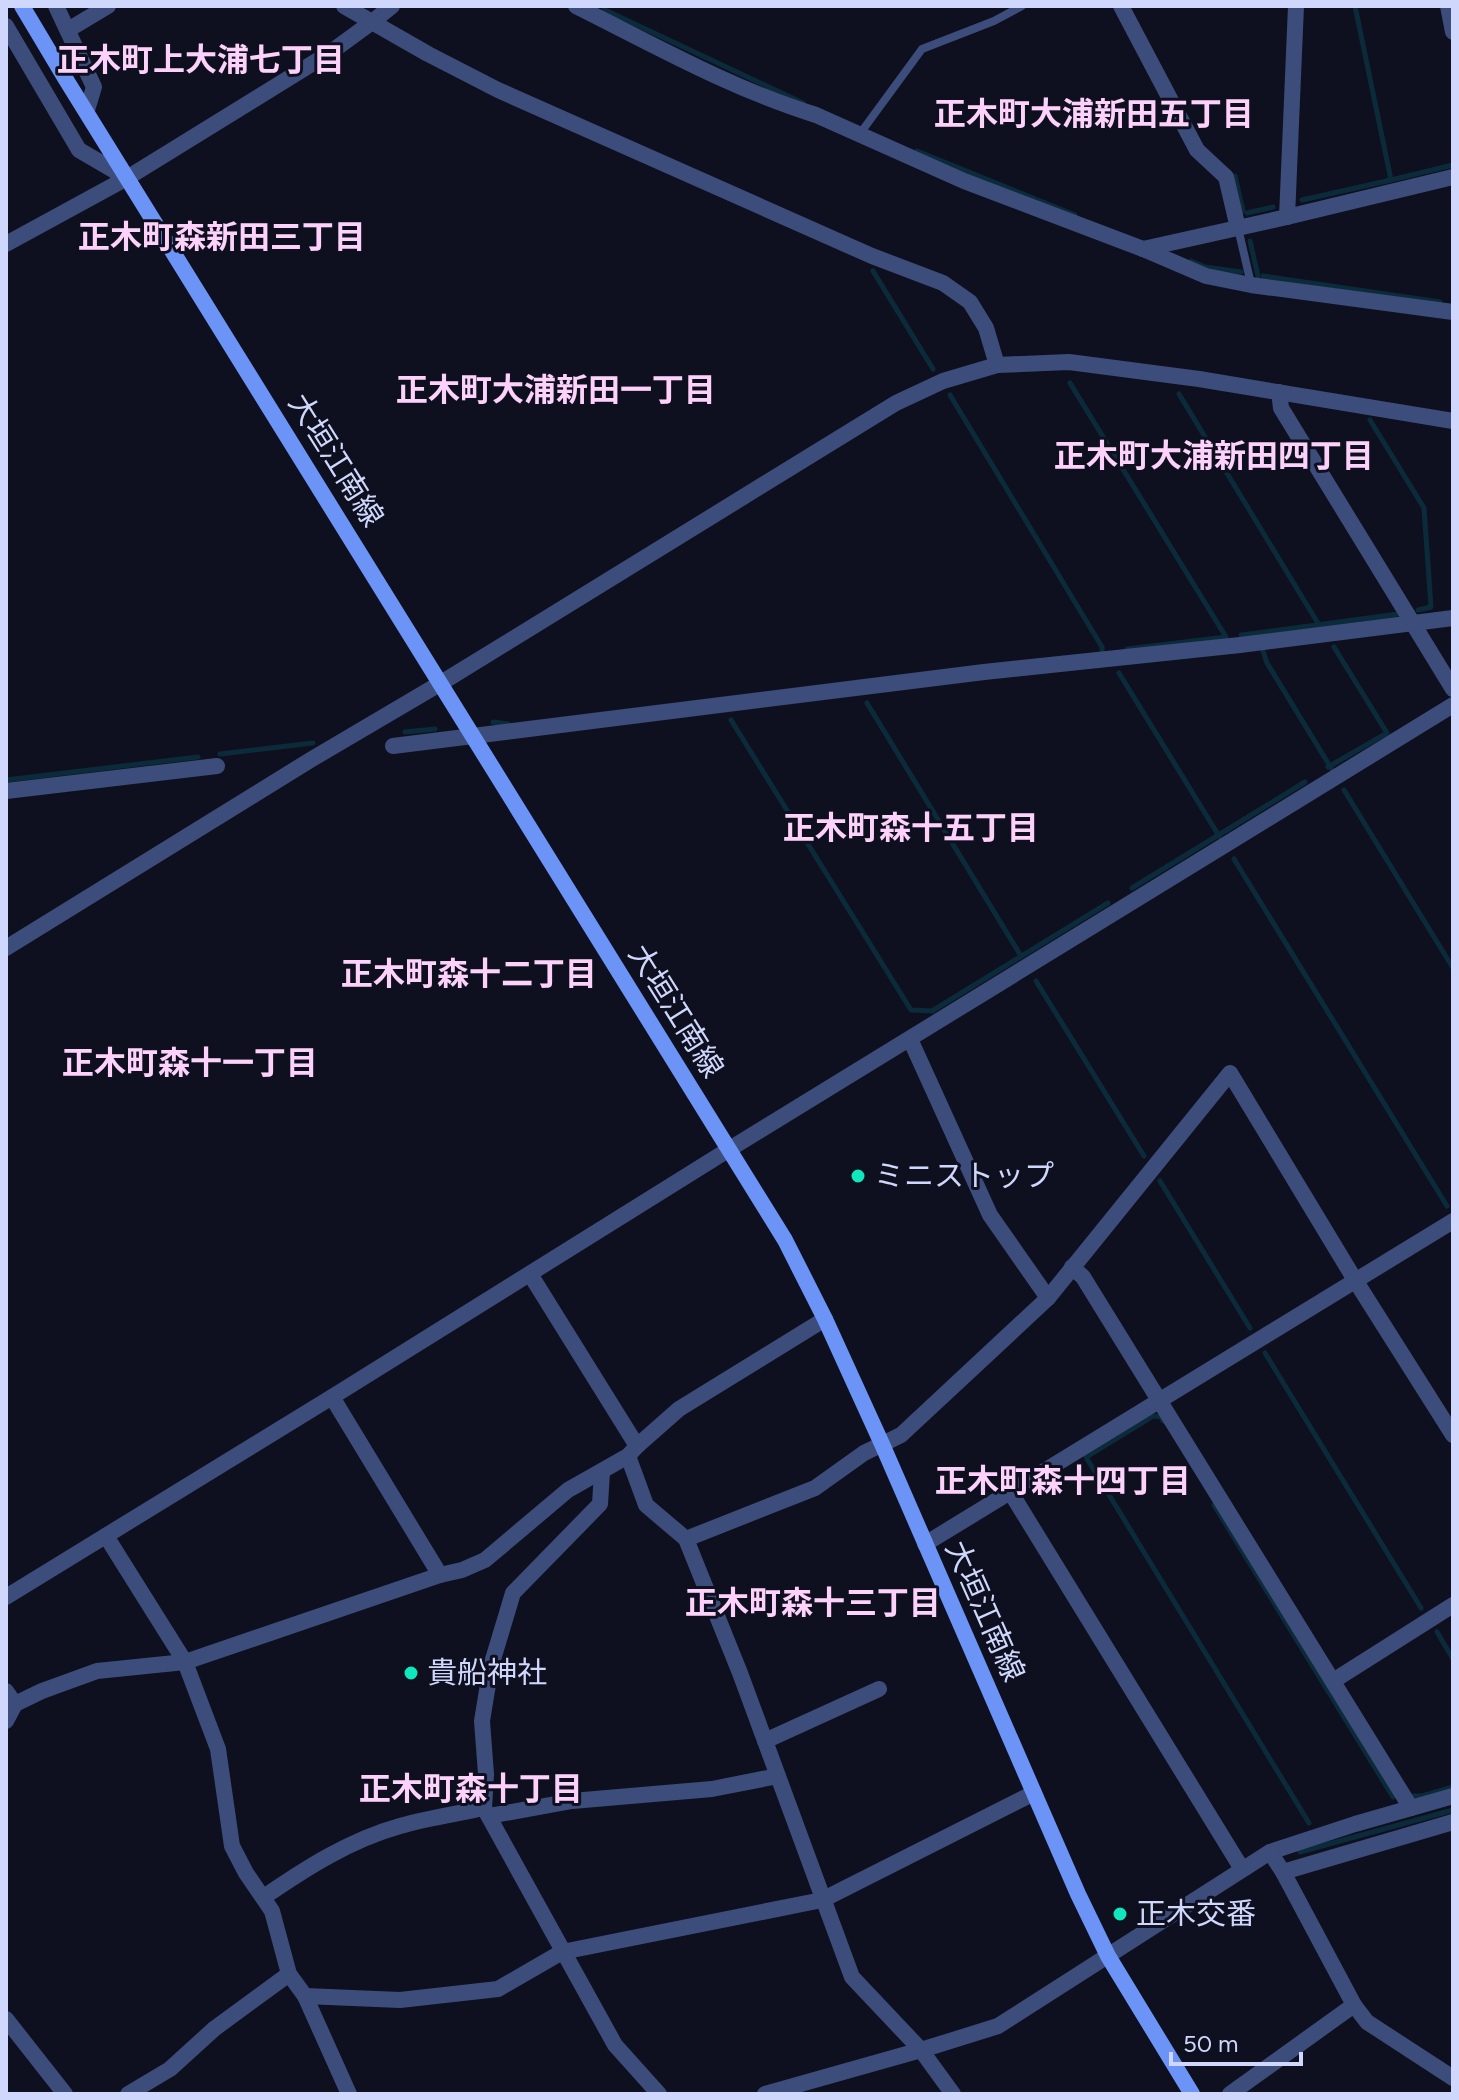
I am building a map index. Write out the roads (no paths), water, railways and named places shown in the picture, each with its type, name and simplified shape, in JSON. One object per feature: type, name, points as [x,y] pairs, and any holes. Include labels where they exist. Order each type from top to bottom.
[{"type":"main road","name":"大垣江南線","points":[[22,6],[785,1240],[882,1444],[1078,1894],[1108,1956],[1192,2094]]},
{"type":"street","points":[[56,6],[94,87],[87,110]]},
{"type":"street","points":[[68,30],[108,6]]},
{"type":"street","points":[[344,6],[498,90],[872,256],[943,283],[970,302],[986,328],[997,365]]},
{"type":"street","points":[[6,244],[127,178],[331,52],[392,6]]},
{"type":"street","points":[[576,6],[715,75],[816,115],[964,181],[1206,276],[1251,285],[1453,312]]},
{"type":"street","points":[[1121,6],[1197,150],[1226,177],[1238,228]]},
{"type":"street","points":[[1287,217],[1296,6]]},
{"type":"street","points":[[1448,6],[1453,32]]},
{"type":"street","points":[[6,26],[79,150],[127,178]]},
{"type":"street","points":[[1143,249],[1453,177]]},
{"type":"street","points":[[6,948],[896,403],[943,381],[997,365],[1069,362],[1199,379],[1453,421]]},
{"type":"street","points":[[1279,392],[1281,408],[1453,689]]},
{"type":"street","points":[[393,746],[984,672],[1240,645],[1453,618]]},
{"type":"street","points":[[6,1597],[1453,705]]},
{"type":"street","points":[[6,791],[217,766]]},
{"type":"street","points":[[910,1039],[990,1215],[1048,1298]]},
{"type":"street","points":[[686,1539],[815,1488],[864,1453],[901,1435],[1048,1298],[1230,1073],[1453,1435]]},
{"type":"street","points":[[925,1544],[1453,1221]]},
{"type":"street","points":[[1072,1267],[1083,1277],[1411,1808]]},
{"type":"street","points":[[530,1274],[623,1426],[646,1505],[686,1539],[852,1977],[921,2050],[953,2094]]},
{"type":"street","points":[[6,1721],[10,1698],[42,1691],[97,1671],[185,1662],[485,1560],[568,1490],[632,1451],[679,1409],[825,1319]]},
{"type":"street","points":[[332,1397],[440,1575]]},
{"type":"street","points":[[602,1472],[600,1504],[513,1593],[491,1666],[482,1721],[486,1812],[615,2045],[659,2094]]},
{"type":"street","points":[[1011,1493],[1242,1869]]},
{"type":"street","points":[[106,1536],[185,1662],[218,1749],[232,1846],[272,1911],[289,1974],[305,1996],[349,2094]]},
{"type":"street","points":[[1333,1681],[1453,1605]]},
{"type":"street","points":[[765,1741],[879,1689]]},
{"type":"street","points":[[264,1897],[295,1875],[351,1844],[400,1826],[572,1801],[712,1789],[778,1776]]},
{"type":"street","points":[[305,1996],[400,2000],[498,1989],[562,1952],[822,1900],[1034,1793]]},
{"type":"street","points":[[765,2094],[998,2026],[1270,1852],[1453,1796]]},
{"type":"street","points":[[1283,1872],[1453,1822]]},
{"type":"street","points":[[1270,1852],[1354,2005],[1367,2022],[1453,2078]]},
{"type":"street","points":[[128,2094],[170,2069],[214,2029],[289,1974]]},
{"type":"street","points":[[1230,2094],[1354,2005]]},
{"type":"street","points":[[6,2019],[65,2094]]},
{"type":"lane","points":[[859,135],[922,49],[994,21],[1022,6]]},
{"type":"lane","points":[[1238,228],[1251,285]]},
{"type":"waterway","points":[[603,6],[605,10],[803,103]]},
{"type":"waterway","points":[[1355,6],[1391,180],[1453,165]]},
{"type":"waterway","points":[[917,151],[1075,215]]},
{"type":"waterway","points":[[1235,176],[1243,211]]},
{"type":"waterway","points":[[1302,200],[1391,180]]},
{"type":"waterway","points":[[1247,213],[1273,207]]},
{"type":"waterway","points":[[1250,241],[1258,276]]},
{"type":"waterway","points":[[1191,261],[1205,267],[1241,272]]},
{"type":"waterway","points":[[873,271],[933,369]]},
{"type":"waterway","points":[[1263,276],[1440,302]]},
{"type":"waterway","points":[[1070,383],[1226,637],[1127,649]]},
{"type":"waterway","points":[[1179,394],[1319,625]]},
{"type":"waterway","points":[[950,395],[1102,647],[1102,652]]},
{"type":"waterway","points":[[1370,420],[1424,508],[1431,607],[1418,610]]},
{"type":"waterway","points":[[1258,633],[1398,614]]},
{"type":"waterway","points":[[1241,635],[1258,633],[1258,636]]},
{"type":"waterway","points":[[1328,767],[1387,733],[1334,647]]},
{"type":"waterway","points":[[1262,648],[1267,663],[1331,768]]},
{"type":"waterway","points":[[1119,673],[1219,836]]},
{"type":"waterway","points":[[867,703],[1021,956]]},
{"type":"waterway","points":[[731,720],[911,1010],[932,1011],[1108,903]]},
{"type":"waterway","points":[[493,722],[508,724]]},
{"type":"waterway","points":[[405,732],[435,729]]},
{"type":"waterway","points":[[220,754],[313,743]]},
{"type":"waterway","points":[[6,780],[198,757]]},
{"type":"waterway","points":[[1132,888],[1305,782]]},
{"type":"waterway","points":[[1344,790],[1453,968]]},
{"type":"waterway","points":[[1234,859],[1447,1206]]},
{"type":"waterway","points":[[1036,981],[1144,1156]]},
{"type":"waterway","points":[[1160,1181],[1250,1328]]},
{"type":"waterway","points":[[1265,1353],[1421,1608]]},
{"type":"waterway","points":[[1163,1421],[1161,1417],[1153,1416],[1086,1457],[1309,1823]]},
{"type":"waterway","points":[[1214,1505],[1393,1797]]},
{"type":"waterway","points":[[1437,1632],[1453,1659]]},
{"type":"waterway","points":[[1413,1796],[1453,1787]]},
{"type":"waterway","points":[[1300,1852],[1453,1810]]},
{"type":"place","name":"ミニストップ","points":[[858,1176]]},
{"type":"place","name":"貴船神社","points":[[411,1673]]},
{"type":"place","name":"正木交番","points":[[1120,1914]]},
{"type":"district","name":"正木町上大浦七丁目","points":[[201,60]]},
{"type":"district","name":"正木町大浦新田五丁目","points":[[1094,114]]},
{"type":"district","name":"正木町森新田三丁目","points":[[222,237]]},
{"type":"district","name":"正木町大浦新田一丁目","points":[[556,390]]},
{"type":"district","name":"正木町大浦新田四丁目","points":[[1214,456]]},
{"type":"district","name":"正木町森十五丁目","points":[[911,828]]},
{"type":"district","name":"正木町森十二丁目","points":[[469,974]]},
{"type":"district","name":"正木町森十一丁目","points":[[190,1063]]},
{"type":"district","name":"正木町森十四丁目","points":[[1063,1481]]},
{"type":"district","name":"正木町森十三丁目","points":[[813,1603]]},
{"type":"district","name":"正木町森十丁目","points":[[471,1789]]}]
